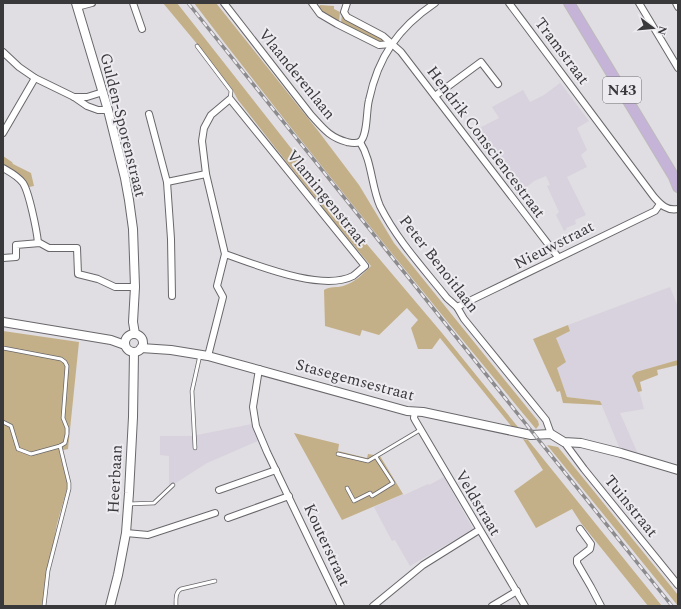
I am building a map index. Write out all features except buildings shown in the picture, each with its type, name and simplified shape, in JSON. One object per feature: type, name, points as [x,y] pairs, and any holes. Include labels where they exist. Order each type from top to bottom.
[{"type":"main road","name":"N43","points":[[569,3],[677,182]]},
{"type":"street","name":"Gulden-Sporenstraat","points":[[92,3],[77,5],[108,110],[125,178],[133,229],[135,287],[133,322],[129,338]]},
{"type":"street","points":[[133,3],[142,29]]},
{"type":"street","name":"Vlaanderenlaan","points":[[224,3],[306,109],[325,130],[336,139],[353,144],[360,142]]},
{"type":"street","points":[[360,142],[364,134],[368,102],[372,86],[383,58],[391,44],[400,33],[435,3]]},
{"type":"street","name":"Tramstraat","points":[[509,3],[660,204],[668,208],[678,209]]},
{"type":"street","points":[[640,3],[678,68]]},
{"type":"street","points":[[676,3],[678,7]]},
{"type":"street","points":[[313,4],[322,16],[379,45],[391,44]]},
{"type":"street","name":"Hendrik Consciencestraat","points":[[347,4],[344,12],[347,17],[384,36],[401,52],[558,257]]},
{"type":"street","points":[[3,52],[19,67],[35,78],[74,97],[87,106],[98,110],[108,110]]},
{"type":"street","points":[[435,96],[481,62],[498,84]]},
{"type":"street","points":[[3,133],[35,78]]},
{"type":"street","points":[[74,97],[87,97],[102,92]]},
{"type":"street","points":[[204,355],[223,297],[217,286],[225,254],[206,174],[202,141],[204,128],[211,115],[230,99]]},
{"type":"street","name":"Vlamingenstraat","points":[[225,254],[280,273],[318,281],[338,280],[353,276],[365,266],[230,99]]},
{"type":"street","points":[[149,114],[166,182],[171,239],[172,296]]},
{"type":"street","name":"Peter Benoitlaan","points":[[360,142],[368,156],[374,189],[388,221],[397,235],[447,298],[457,307],[464,319],[546,420],[551,434]]},
{"type":"street","points":[[3,168],[15,175],[24,184],[27,191],[33,220],[37,229],[38,242]]},
{"type":"street","points":[[166,182],[206,174]]},
{"type":"street","points":[[668,208],[678,203]]},
{"type":"street","name":"Nieuwstraat","points":[[457,307],[655,211],[660,204]]},
{"type":"street","points":[[3,258],[16,257],[16,245],[38,242],[49,248],[77,248],[78,274],[98,279],[115,287],[135,287]]},
{"type":"street","points":[[3,322],[111,340],[129,338],[141,338],[139,348],[130,350],[129,338]]},
{"type":"street","name":"Stasegemsestraat","points":[[139,348],[152,348],[204,355],[404,410],[532,435],[551,434]]},
{"type":"street","name":"Heerbaan","points":[[110,606],[118,576],[126,532],[139,348]]},
{"type":"street","name":"Kouterstraat","points":[[259,369],[253,407],[256,426],[341,606]]},
{"type":"street","name":"Veldstraat","points":[[415,411],[414,418],[420,430],[525,606]]},
{"type":"street","points":[[551,434],[564,442],[581,444],[621,453],[678,470]]},
{"type":"street","name":"Tuinstraat","points":[[564,442],[678,585]]},
{"type":"street","points":[[219,490],[276,470]]},
{"type":"street","name":"Kouterstraat","points":[[228,518],[289,496]]},
{"type":"street","points":[[126,532],[148,536],[215,513]]},
{"type":"street","points":[[580,529],[591,544],[590,549],[577,559],[577,562],[601,606]]},
{"type":"street","points":[[373,606],[423,565],[479,530]]},
{"type":"street","points":[[492,606],[517,591]]},
{"type":"lane","points":[[197,46],[232,90],[230,99]]},
{"type":"lane","points":[[3,348],[61,359],[65,362],[67,366],[63,418],[67,428],[65,443],[60,446],[31,454],[18,449],[11,426],[3,422]]},
{"type":"lane","points":[[195,448],[192,391],[204,355]]},
{"type":"lane","points":[[338,454],[368,461],[420,430]]},
{"type":"lane","points":[[44,606],[48,571],[69,489],[69,483],[60,446]]},
{"type":"lane","points":[[347,488],[354,501],[370,493],[372,496],[393,483],[376,456]]},
{"type":"lane","points":[[128,504],[154,503],[173,485]]},
{"type":"lane","points":[[176,606],[178,590],[215,581]]},
{"type":"shaded area","points":[[163,3],[177,3],[360,236],[442,333],[518,427],[512,427],[440,338],[432,349],[418,349],[411,328],[418,320],[407,308],[379,335],[362,330],[360,336],[325,326],[324,290],[351,283],[371,266],[304,184],[238,100],[232,89],[198,45]]},
{"type":"shaded area","points":[[194,3],[216,3],[319,132],[359,185],[394,243],[538,421],[539,425],[536,429],[363,218]]},
{"type":"shaded area","points":[[320,5],[334,6],[334,9],[340,12],[339,22],[324,14],[318,8]]},
{"type":"shaded area","points":[[342,13],[382,38],[383,41],[380,43],[341,23]]},
{"type":"shaded area","points":[[556,77],[589,121],[577,128],[587,150],[581,155],[587,167],[567,177],[586,215],[575,220],[576,224],[566,228],[567,229],[564,231],[556,215],[559,212],[547,186],[550,185],[546,176],[534,181],[518,194],[470,133],[499,118],[492,107],[523,90],[530,102],[544,95],[560,83]]},
{"type":"shaded area","points":[[3,156],[13,164],[31,173],[34,186],[29,187],[21,177],[3,166]]},
{"type":"shaded area","points":[[670,287],[678,307],[678,365],[635,376],[644,409],[620,413],[638,454],[620,449],[600,401],[567,397],[557,368],[555,338],[570,331],[568,325]]},
{"type":"shaded area","points":[[568,325],[570,331],[556,338],[566,362],[557,368],[567,397],[600,401],[602,405],[563,403],[560,391],[557,392],[533,339]]},
{"type":"shaded area","points":[[3,331],[79,342],[68,449],[59,451],[68,485],[57,524],[42,606],[3,606]]},
{"type":"shaded area","points":[[678,360],[678,365],[657,370],[658,375],[640,382],[642,391],[638,392],[632,376],[636,372]]},
{"type":"shaded area","points":[[252,424],[258,441],[207,463],[171,486],[169,485],[169,456],[160,455],[160,436],[192,436]]},
{"type":"shaded area","points":[[294,433],[339,444],[338,451],[367,458],[368,454],[380,456],[403,494],[342,520]]},
{"type":"shaded area","points":[[523,439],[528,440],[662,606],[648,606],[581,523],[572,509],[536,528],[514,491],[543,470]]},
{"type":"shaded area","points":[[547,445],[558,447],[678,595],[678,606]]},
{"type":"shaded area","points":[[444,477],[473,529],[410,566],[395,540],[392,541],[374,507],[428,484],[429,485]]},
{"type":"railway","points":[[188,3],[672,606]]}]
